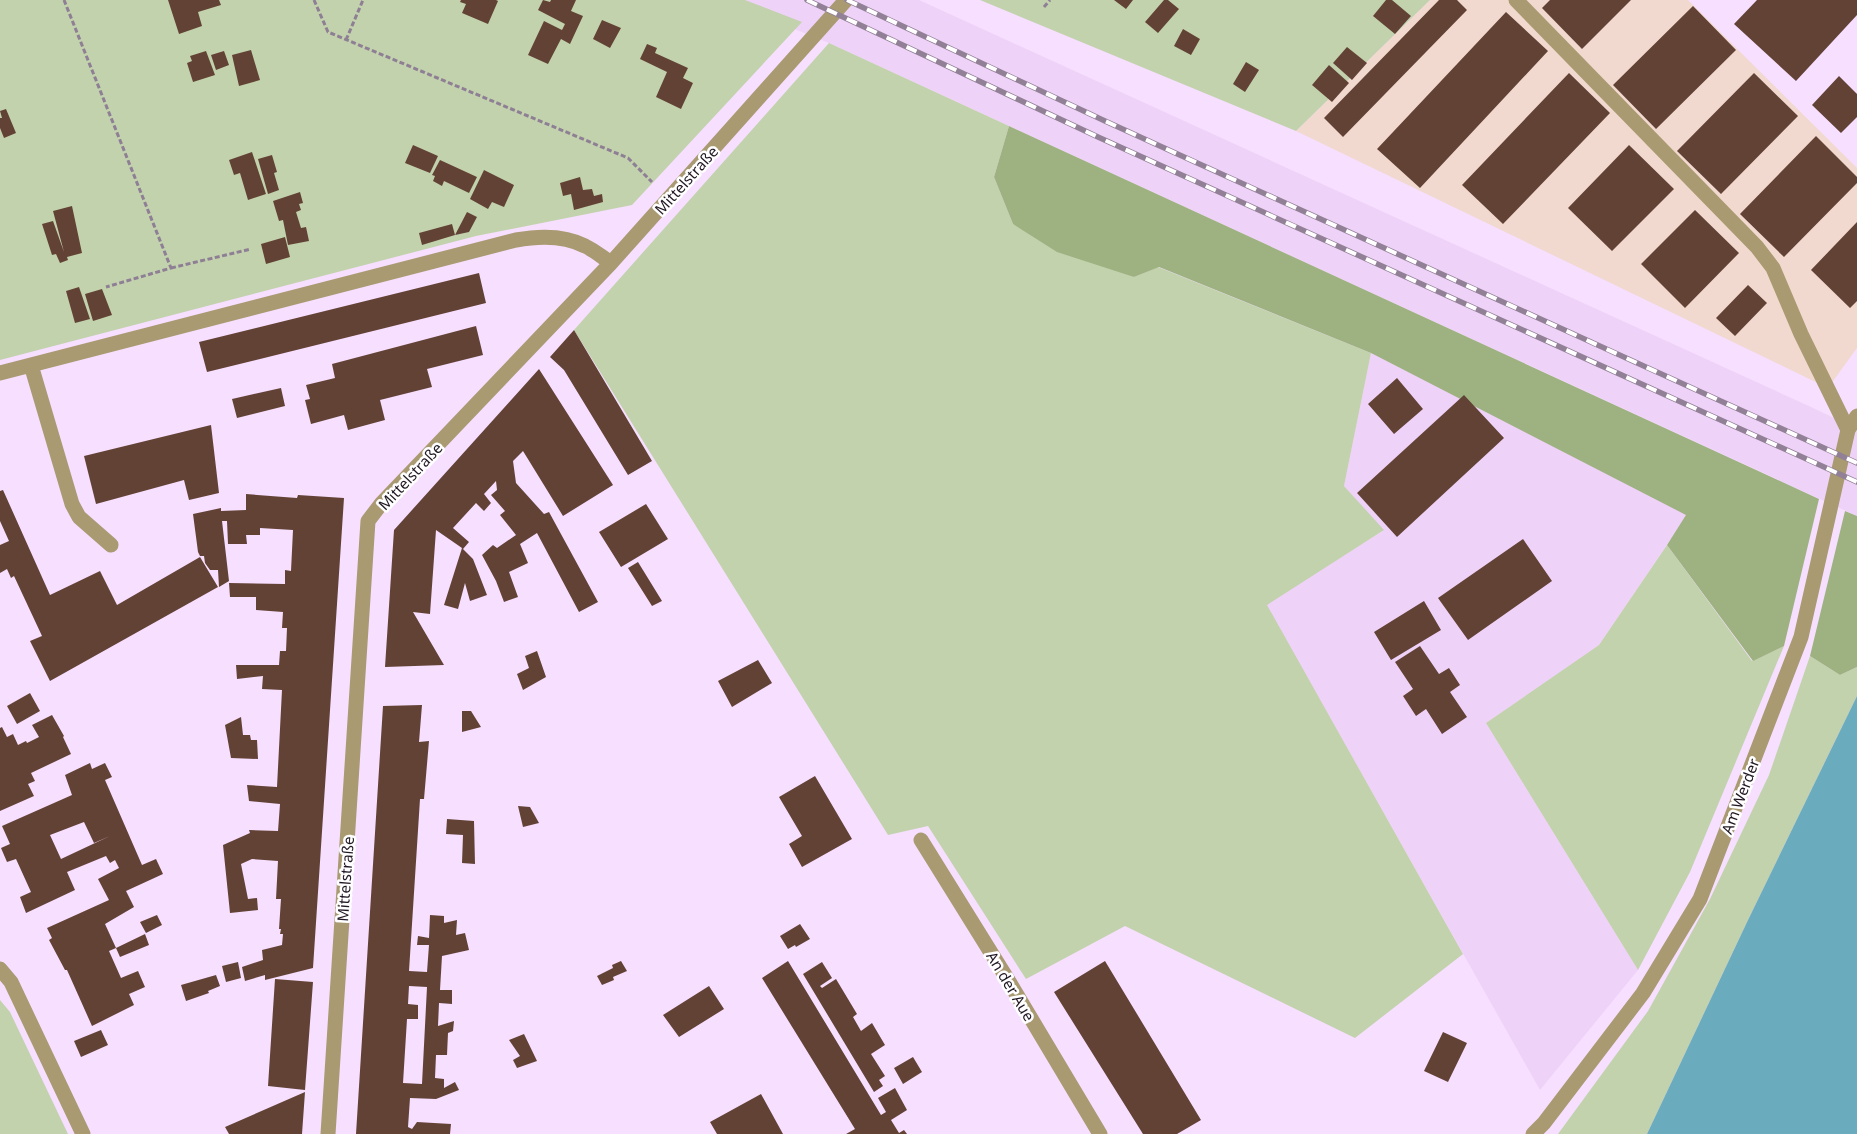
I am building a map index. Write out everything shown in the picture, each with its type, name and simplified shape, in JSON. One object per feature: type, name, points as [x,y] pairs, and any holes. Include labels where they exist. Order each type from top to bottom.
[{"type":"street","name":"Mittelstraße","points":[[328,1134],[368,522],[382,504],[668,200],[846,0]]},
{"type":"street","points":[[1516,0],[1757,247],[1773,268],[1801,334],[1848,430]]},
{"type":"street","points":[[0,373],[516,240],[531,238],[566,239],[586,246],[610,263]]},
{"type":"street","points":[[30,365],[72,504],[79,517],[111,545]]},
{"type":"street","name":"Am Werder","points":[[1534,1134],[1643,994],[1700,899],[1801,637],[1848,430],[1857,416]]},
{"type":"street","name":"An der Aue","points":[[921,840],[1008,980],[1100,1134]]},
{"type":"street","points":[[0,969],[11,982],[83,1134]]},
{"type":"path","points":[[64,0],[171,268]]},
{"type":"path","points":[[314,0],[328,32],[628,158],[668,200]]},
{"type":"path","points":[[346,40],[363,0]]},
{"type":"path","points":[[1044,7],[1050,0]]},
{"type":"path","points":[[106,287],[171,268],[251,249]]},
{"type":"shaded area","points":[[723,0],[919,0],[1857,429],[1857,516],[829,43]]},
{"type":"shaded area","points":[[1430,0],[1688,0],[1857,168],[1857,348],[1828,388],[1296,131]]},
{"type":"shaded area","points":[[1371,353],[1687,515],[1599,645],[1486,723],[1638,970],[1540,1090],[1266,604],[1383,531],[1344,486]]},
{"type":"green space","points":[[0,0],[745,0],[802,22],[632,205],[476,236],[0,360]]},
{"type":"green space","points":[[980,0],[1430,0],[1296,131]]},
{"type":"green space","points":[[829,43],[1009,126],[994,177],[1013,224],[1134,277],[1158,267],[1371,353],[1344,486],[1384,530],[1267,605],[1463,954],[1355,1038],[1125,926],[1026,979],[928,826],[888,835],[574,330]]},
{"type":"green space","points":[[1009,126],[1819,499],[1784,646],[1753,661],[1667,545],[1686,515],[1371,353],[1159,267],[1134,277],[1057,252],[1013,224],[994,177]]},
{"type":"green space","points":[[1845,511],[1857,516],[1857,667],[1840,675],[1810,656]]},
{"type":"green space","points":[[1667,545],[1752,661],[1784,646],[1690,872],[1638,970],[1486,723],[1599,645]]},
{"type":"green space","points":[[1810,656],[1840,675],[1857,667],[1857,696],[1647,1134],[1558,1134],[1648,1011],[1710,899],[1769,775]]},
{"type":"green space","points":[[0,1000],[10,1012],[68,1134],[0,1134]]},
{"type":"water","points":[[1857,696],[1857,1134],[1647,1134],[1748,920]]},
{"type":"building","points":[[168,0],[219,0],[221,5],[198,12],[202,26],[179,34]]},
{"type":"building","points":[[461,0],[498,1],[488,24],[462,13],[466,4],[460,2]]},
{"type":"building","points":[[543,0],[550,2],[551,0],[576,0],[571,11],[583,16],[570,44],[561,39],[548,64],[528,55],[544,21],[562,30],[565,24],[538,10]]},
{"type":"building","points":[[1114,0],[1133,0],[1126,9]]},
{"type":"building","points":[[1164,0],[1168,0],[1179,9],[1158,33],[1145,22]]},
{"type":"building","points":[[1386,0],[1392,0],[1411,16],[1395,34],[1373,16]]},
{"type":"building","points":[[1439,0],[1457,0],[1467,10],[1343,137],[1324,118]]},
{"type":"building","points":[[1550,0],[1631,0],[1582,49],[1542,8]]},
{"type":"building","points":[[1757,0],[1857,0],[1857,15],[1796,81],[1734,24]]},
{"type":"building","points":[[1693,6],[1736,50],[1656,129],[1613,85]]},
{"type":"building","points":[[1506,12],[1548,51],[1420,188],[1377,149]]},
{"type":"building","points":[[602,20],[621,28],[610,48],[593,39]]},
{"type":"building","points":[[1183,29],[1200,39],[1191,55],[1174,46]]},
{"type":"building","points":[[647,44],[657,48],[655,53],[688,68],[683,78],[693,83],[681,109],[656,97],[667,72],[640,59]]},
{"type":"building","points":[[1347,47],[1367,63],[1352,80],[1333,63]]},
{"type":"building","points":[[251,50],[260,80],[239,86],[232,55]]},
{"type":"building","points":[[206,51],[215,75],[193,82],[187,63],[192,61],[190,56]]},
{"type":"building","points":[[224,51],[229,65],[216,70],[211,55]]},
{"type":"building","points":[[1246,62],[1259,70],[1245,92],[1233,84]]},
{"type":"building","points":[[1329,65],[1349,83],[1332,102],[1312,85]]},
{"type":"building","points":[[1569,73],[1610,113],[1503,224],[1462,185]]},
{"type":"building","points":[[1754,73],[1798,116],[1721,194],[1677,151]]},
{"type":"building","points":[[1839,76],[1857,94],[1857,117],[1841,133],[1812,105]]},
{"type":"building","points":[[6,109],[16,133],[4,138],[0,128],[0,118],[2,118],[0,111]]},
{"type":"building","points":[[1816,136],[1857,177],[1857,183],[1784,257],[1740,214]]},
{"type":"building","points":[[413,145],[438,156],[430,173],[405,163]]},
{"type":"building","points":[[1629,145],[1674,189],[1612,251],[1568,208]]},
{"type":"building","points":[[252,152],[266,194],[248,200],[240,173],[234,175],[229,160]]},
{"type":"building","points":[[272,155],[277,172],[274,173],[279,190],[268,194],[258,159]]},
{"type":"building","points":[[440,160],[477,177],[469,193],[444,181],[442,186],[433,181],[435,176],[432,175]]},
{"type":"building","points":[[484,170],[514,185],[504,207],[492,202],[488,209],[470,199]]},
{"type":"building","points":[[580,177],[583,190],[592,189],[594,196],[602,194],[603,202],[574,210],[571,194],[563,196],[560,183]]},
{"type":"building","points":[[300,192],[303,203],[299,204],[301,210],[296,212],[301,228],[306,227],[309,241],[288,245],[283,220],[279,221],[273,201]]},
{"type":"building","points":[[72,206],[82,253],[67,257],[68,260],[60,263],[56,254],[52,255],[42,224],[53,221],[64,252],[53,211]]},
{"type":"building","points":[[1695,210],[1739,253],[1685,308],[1641,264]]},
{"type":"building","points":[[467,212],[477,217],[469,232],[455,235]]},
{"type":"building","points":[[1857,222],[1857,301],[1850,308],[1811,270]]},
{"type":"building","points":[[452,224],[455,235],[422,245],[419,233]]},
{"type":"building","points":[[285,237],[290,257],[266,264],[261,244]]},
{"type":"building","points":[[479,273],[486,303],[207,372],[199,342]]},
{"type":"building","points":[[1748,285],[1767,303],[1735,336],[1716,318]]},
{"type":"building","points":[[79,287],[90,319],[75,323],[66,291]]},
{"type":"building","points":[[102,289],[112,315],[93,321],[85,294]]},
{"type":"building","points":[[476,326],[483,355],[427,369],[432,387],[380,400],[385,420],[348,430],[344,415],[311,424],[305,400],[310,399],[306,385],[335,378],[332,364]]},
{"type":"building","points":[[574,330],[652,461],[628,475],[564,370],[550,357]]},
{"type":"building","points":[[539,369],[613,485],[563,516],[523,451],[513,461],[516,483],[544,514],[549,512],[598,602],[579,612],[537,533],[520,544],[528,563],[509,572],[518,597],[504,602],[496,581],[482,555],[493,545],[497,548],[516,535],[500,515],[505,511],[491,495],[497,490],[496,481],[484,494],[491,503],[484,511],[476,503],[453,528],[469,542],[463,549],[473,559],[487,595],[470,601],[465,583],[458,609],[444,605],[462,548],[436,530],[430,614],[413,612],[444,665],[385,667],[394,530]]},
{"type":"building","points":[[1397,378],[1423,409],[1394,434],[1368,404]]},
{"type":"building","points":[[281,388],[285,406],[237,418],[232,399]]},
{"type":"building","points":[[1464,395],[1504,438],[1397,537],[1357,493]]},
{"type":"building","points":[[211,425],[219,493],[189,500],[184,480],[96,504],[84,456]]},
{"type":"building","points":[[3,490],[50,595],[100,571],[117,605],[200,557],[218,587],[50,681],[30,641],[42,636],[14,576],[11,578],[7,569],[0,573],[0,545],[9,541],[0,521],[0,491]]},
{"type":"building","points":[[246,494],[297,498],[298,495],[344,498],[313,968],[265,980],[265,975],[245,981],[242,967],[263,960],[262,950],[282,945],[283,934],[280,934],[281,929],[279,929],[281,899],[276,899],[278,861],[252,859],[241,864],[248,899],[257,898],[258,910],[230,913],[223,845],[250,833],[249,830],[278,831],[280,804],[249,801],[247,785],[277,787],[282,690],[262,689],[263,676],[237,679],[236,665],[279,665],[280,651],[286,651],[287,628],[282,628],[283,612],[256,610],[256,597],[230,597],[229,583],[285,584],[285,570],[291,571],[293,530],[260,528],[260,535],[246,535],[247,544],[228,544],[227,521],[222,521],[229,581],[219,587],[218,570],[210,570],[205,563],[204,556],[200,556],[198,552],[193,514],[221,508],[221,511],[246,510]]},
{"type":"building","points":[[646,504],[668,539],[621,567],[599,532]]},
{"type":"building","points":[[1523,539],[1552,581],[1468,640],[1438,598]]},
{"type":"building","points":[[638,562],[662,601],[652,606],[628,568]]},
{"type":"building","points":[[1424,601],[1441,630],[1391,660],[1374,632]]},
{"type":"building","points":[[1420,646],[1439,674],[1449,668],[1460,685],[1450,692],[1467,717],[1442,734],[1426,709],[1416,716],[1403,696],[1413,689],[1395,662]]},
{"type":"building","points":[[537,651],[546,677],[523,690],[517,674],[529,668],[525,656]]},
{"type":"building","points":[[758,660],[772,683],[732,707],[718,681]]},
{"type":"building","points":[[30,693],[40,711],[17,724],[7,706]]},
{"type":"building","points":[[422,705],[419,742],[429,741],[424,799],[420,799],[409,971],[427,972],[429,945],[417,945],[418,936],[429,938],[430,915],[444,916],[444,923],[457,920],[456,935],[465,933],[469,950],[442,956],[440,990],[452,990],[452,1004],[439,1003],[438,1026],[454,1021],[453,1031],[448,1033],[447,1055],[436,1055],[435,1078],[444,1079],[444,1088],[455,1082],[459,1090],[436,1099],[410,1098],[408,1127],[412,1129],[417,1122],[451,1124],[450,1134],[356,1134],[383,706]],"holes":[[[409,986],[427,987],[422,1084],[403,1083],[407,1019],[418,1019],[418,1005],[408,1004]]]},
{"type":"building","points":[[462,711],[471,711],[481,727],[462,732]]},
{"type":"building","points":[[52,715],[64,736],[71,754],[31,773],[35,781],[28,784],[34,796],[0,811],[0,728],[2,727],[7,737],[13,734],[18,745],[26,741],[27,743],[39,737],[32,725]]},
{"type":"building","points":[[241,717],[243,735],[250,735],[251,740],[257,740],[258,759],[231,758],[225,725]]},
{"type":"building","points":[[90,763],[92,769],[105,763],[112,777],[105,780],[142,865],[156,859],[163,874],[126,891],[134,907],[105,924],[116,948],[109,951],[121,978],[138,971],[145,987],[129,994],[134,1005],[92,1026],[67,970],[65,970],[49,940],[52,938],[47,928],[109,900],[98,879],[119,868],[115,860],[110,863],[106,856],[67,872],[75,890],[26,913],[20,897],[31,892],[16,859],[7,862],[1,848],[10,844],[2,826],[72,795],[65,775]],"holes":[[[84,822],[94,843],[110,836],[61,859],[50,835]]]},
{"type":"building","points":[[815,776],[852,839],[802,867],[789,844],[802,836],[779,797]]},
{"type":"building","points":[[518,806],[530,807],[539,823],[523,827]]},
{"type":"building","points":[[447,819],[474,821],[475,864],[462,863],[463,835],[446,834]]},
{"type":"building","points":[[157,915],[162,925],[146,933],[140,922]]},
{"type":"building","points":[[800,924],[810,939],[788,949],[780,936]]},
{"type":"building","points":[[145,934],[149,945],[120,957],[116,948]]},
{"type":"building","points":[[621,961],[627,971],[613,977],[614,980],[602,985],[597,976],[613,968],[612,965]]},
{"type":"building","points":[[788,961],[881,1115],[886,1112],[878,1098],[895,1088],[907,1110],[891,1120],[899,1133],[904,1130],[907,1134],[846,1134],[855,1129],[762,978]]},
{"type":"building","points":[[1105,961],[1201,1120],[1177,1134],[1143,1134],[1054,992]]},
{"type":"building","points":[[238,962],[241,978],[226,982],[222,966]]},
{"type":"building","points":[[822,962],[832,978],[820,986],[822,988],[836,979],[857,1014],[853,1017],[861,1031],[872,1023],[885,1045],[871,1054],[885,1076],[879,1080],[883,1086],[874,1092],[803,974]]},
{"type":"building","points":[[216,975],[220,986],[208,991],[209,993],[186,1001],[181,985]]},
{"type":"building","points":[[275,979],[313,982],[305,1090],[268,1086]]},
{"type":"building","points":[[709,986],[724,1009],[679,1037],[663,1015]]},
{"type":"building","points":[[101,1030],[108,1045],[81,1057],[74,1041]]},
{"type":"building","points":[[1443,1032],[1467,1043],[1448,1082],[1424,1071]]},
{"type":"building","points":[[524,1034],[537,1061],[517,1068],[513,1060],[520,1056],[509,1040]]},
{"type":"building","points":[[913,1057],[922,1072],[903,1084],[894,1068]]},
{"type":"building","points":[[305,1092],[302,1134],[229,1134],[225,1127]]},
{"type":"building","points":[[761,1094],[783,1134],[717,1134],[710,1122]]},
{"type":"railway","points":[[807,0],[1098,137],[1857,482]]},
{"type":"railway","points":[[847,0],[1105,121],[1857,463]]}]
